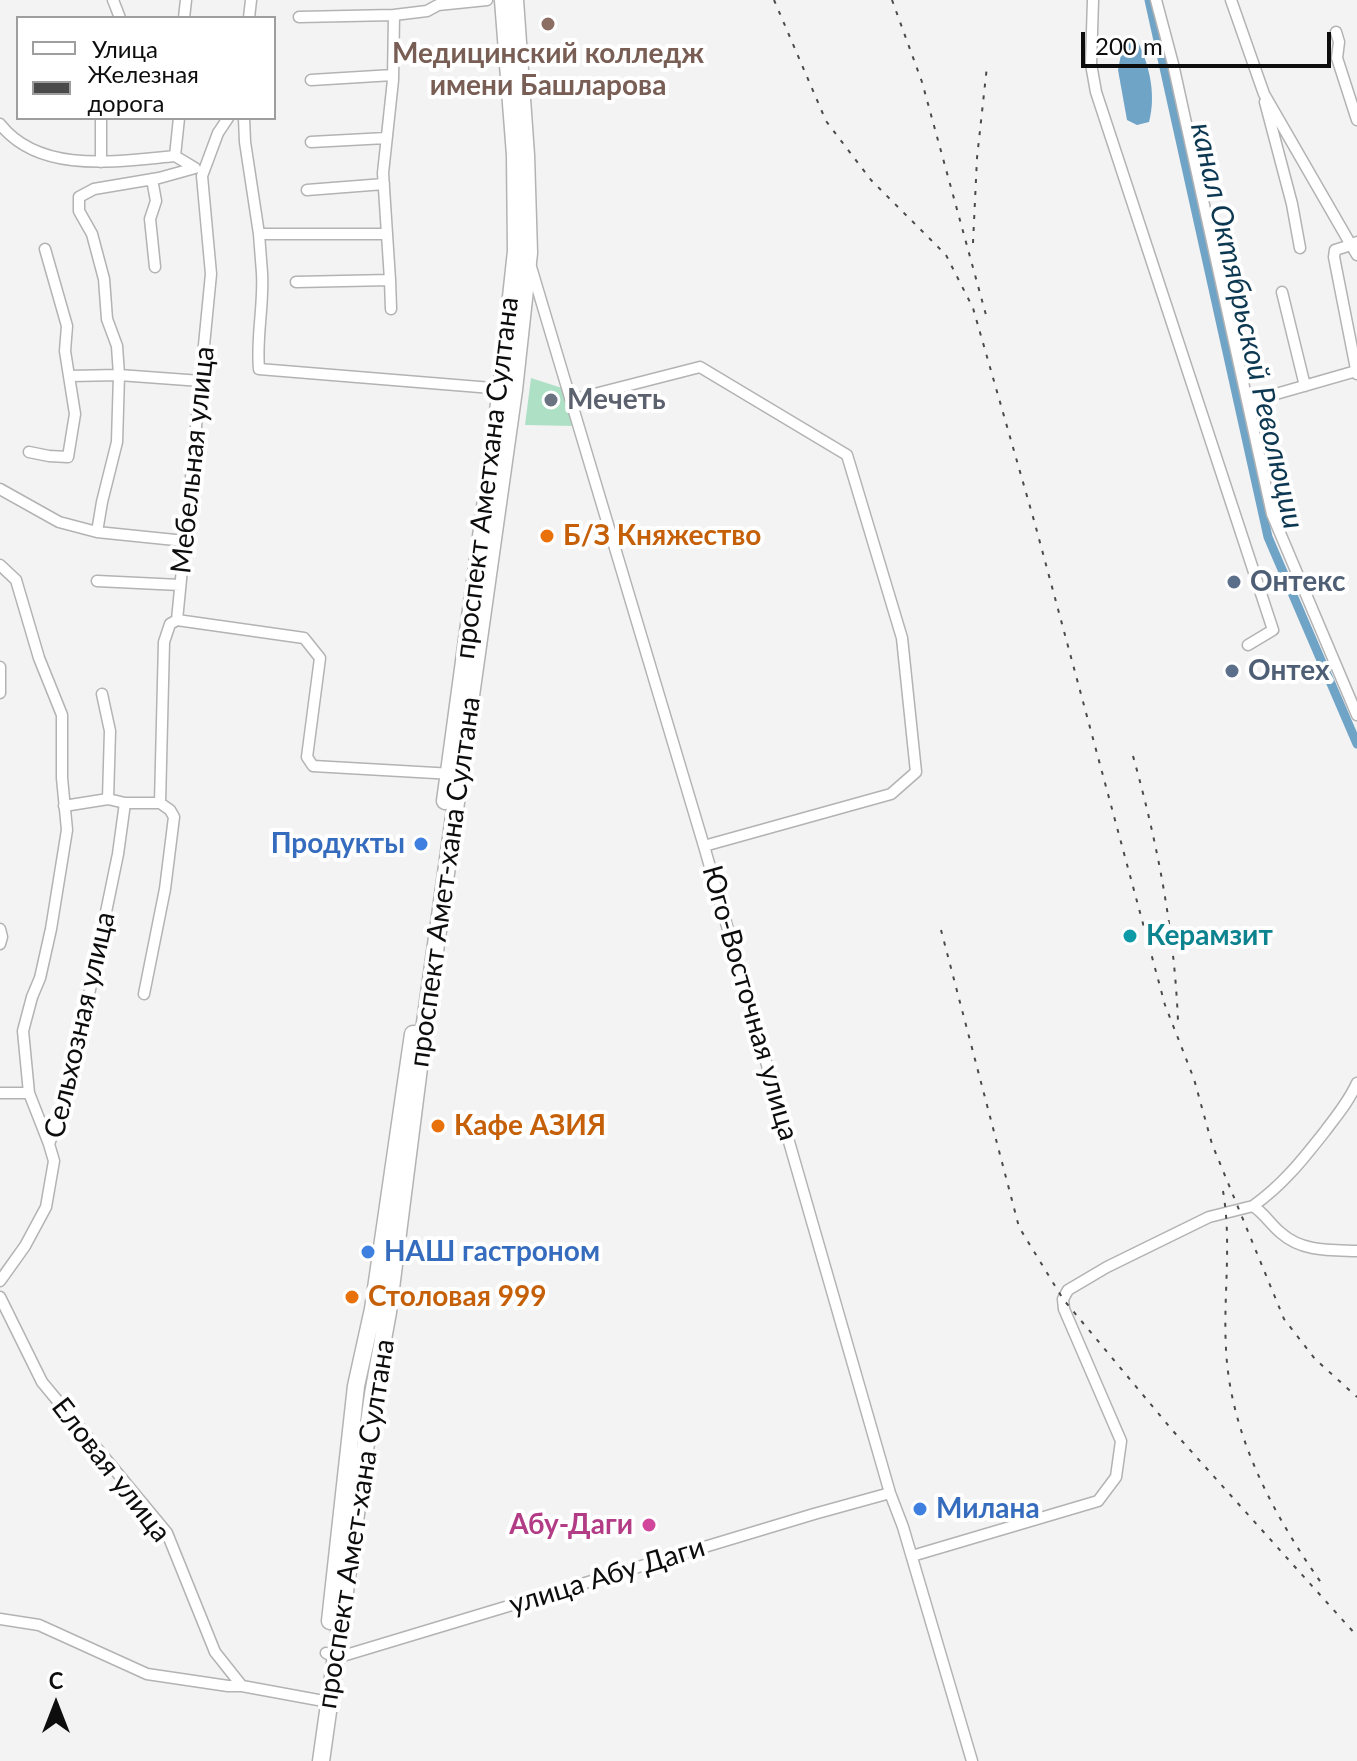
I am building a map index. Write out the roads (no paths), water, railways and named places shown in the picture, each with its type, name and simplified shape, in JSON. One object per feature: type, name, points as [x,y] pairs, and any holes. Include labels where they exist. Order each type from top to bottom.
[{"type":"main road","name":"проспект Аметхана Султана","points":[[503,0],[515,155],[516,251],[507,390]]},
{"type":"main road","name":"проспект Амет-хана Султана","points":[[321,1761],[324,1702],[388,1312],[454,774],[527,264],[526,155],[515,0]]},
{"type":"main road","points":[[310,1761],[324,1702]]},
{"type":"street","points":[[299,17],[394,15],[427,11],[438,5],[487,0]]},
{"type":"street","points":[[1093,0],[1091,64],[1096,92],[1273,630],[1248,645]]},
{"type":"street","points":[[1156,0],[1173,64],[1272,514],[1357,715]]},
{"type":"street","points":[[1231,0],[1264,94],[1300,248]]},
{"type":"street","points":[[391,309],[384,184],[393,75],[394,15]]},
{"type":"street","points":[[1336,32],[1339,42],[1337,58],[1357,120]]},
{"type":"street","points":[[311,80],[393,75]]},
{"type":"street","points":[[1248,402],[1357,373],[1334,257],[1335,250],[1355,247],[1264,94]]},
{"type":"street","points":[[101,120],[101,162]]},
{"type":"street","points":[[175,156],[179,120]]},
{"type":"street","name":"Мебельная улица","points":[[160,803],[164,642],[170,624],[177,620],[211,274],[198,172],[227,120]]},
{"type":"street","points":[[244,120],[262,272],[257,351],[259,369],[507,390]]},
{"type":"street","points":[[0,124],[11,138],[45,154],[72,161],[101,162],[175,156],[198,172]]},
{"type":"street","points":[[311,142],[386,138]]},
{"type":"street","points":[[97,532],[117,442],[119,375],[117,346],[107,319],[104,279],[92,234],[79,211],[79,197],[94,189],[198,172]]},
{"type":"street","points":[[152,179],[156,201],[150,219],[155,267]]},
{"type":"street","points":[[307,190],[384,184]]},
{"type":"street","points":[[259,234],[387,234]]},
{"type":"street","points":[[29,452],[68,457],[75,414],[65,351],[67,326],[45,249]]},
{"type":"street","name":"Юго-Восточная улица","points":[[516,251],[532,269],[704,846],[890,1493],[912,1556],[972,1761]]},
{"type":"street","points":[[296,282],[390,280]]},
{"type":"street","points":[[1282,292],[1305,386]]},
{"type":"street","points":[[571,400],[700,367],[847,455],[902,638],[916,772],[891,794],[704,846]]},
{"type":"street","points":[[70,376],[119,375],[201,381]]},
{"type":"street","points":[[0,489],[59,522],[97,532],[185,541]]},
{"type":"street","points":[[0,565],[16,580],[39,658],[62,715],[67,830],[51,929],[23,1031],[29,1093],[49,1144]]},
{"type":"street","points":[[97,581],[180,585]]},
{"type":"street","points":[[177,620],[304,638],[320,658],[307,757],[313,766],[454,774]]},
{"type":"street","points":[[0,667],[0,693]]},
{"type":"street","points":[[102,694],[110,731],[108,799]]},
{"type":"street","points":[[64,806],[108,799],[125,803],[160,803],[174,817],[165,889],[144,994]]},
{"type":"street","name":"Сельхозная улица","points":[[0,1281],[25,1246],[46,1207],[54,1161],[49,1144],[69,1091],[118,854],[125,803]]},
{"type":"street","points":[[0,929],[0,944]]},
{"type":"street","points":[[912,1556],[1098,1501],[1116,1477],[1121,1441],[1064,1309],[1063,1299],[1068,1290],[1209,1217],[1253,1206],[1282,1183],[1304,1159],[1350,1100],[1357,1083]]},
{"type":"street","points":[[0,1093],[29,1093]]},
{"type":"street","points":[[1253,1206],[1298,1245],[1357,1251]]},
{"type":"street","name":"Еловая улица","points":[[0,1297],[42,1382],[167,1533],[215,1652],[242,1686]]},
{"type":"street","name":"улица Абу Даги","points":[[331,1656],[890,1493]]},
{"type":"street","points":[[0,1619],[39,1625],[147,1674],[242,1686],[324,1702]]},
{"type":"water","points":[[1130,40],[1138,42],[1149,71],[1152,91],[1149,122],[1137,125],[1127,120],[1118,70],[1123,44]]},
{"type":"waterway","name":"канал Октябрьской Революции","points":[[1149,0],[1268,537],[1357,744]]},
{"type":"railway","points":[[774,0],[826,121],[871,180],[946,255],[973,308],[1035,524],[1165,1005],[1194,1079],[1212,1144],[1284,1319],[1315,1359],[1357,1397]]},
{"type":"railway","points":[[892,0],[922,82],[986,315]]},
{"type":"railway","points":[[973,243],[977,158],[987,66]]},
{"type":"railway","points":[[1133,756],[1163,887],[1173,953],[1178,1021]]},
{"type":"railway","points":[[941,930],[1019,1227],[1063,1299],[1173,1431],[1357,1636]]},
{"type":"railway","points":[[1223,1191],[1227,1230],[1226,1349],[1236,1412],[1245,1443],[1272,1502],[1322,1584]]},
{"type":"place","name":"Медицинский колледж имени Башларова","points":[[548,24]]},
{"type":"place","name":"Мечеть","points":[[551,400]]},
{"type":"place","name":"Б/З Княжество","points":[[547,536]]},
{"type":"place","name":"Онтекс","points":[[1234,582]]},
{"type":"place","name":"Онтех","points":[[1232,671]]},
{"type":"place","name":"Продукты","points":[[421,844]]},
{"type":"place","name":"Керамзит","points":[[1130,936]]},
{"type":"place","name":"Кафе АЗИЯ","points":[[438,1126]]},
{"type":"place","name":"НАШ гастроном","points":[[368,1252]]},
{"type":"place","name":"Столовая 999","points":[[352,1297]]},
{"type":"place","name":"Милана","points":[[920,1509]]},
{"type":"place","name":"Абу-Даги","points":[[649,1525]]}]
